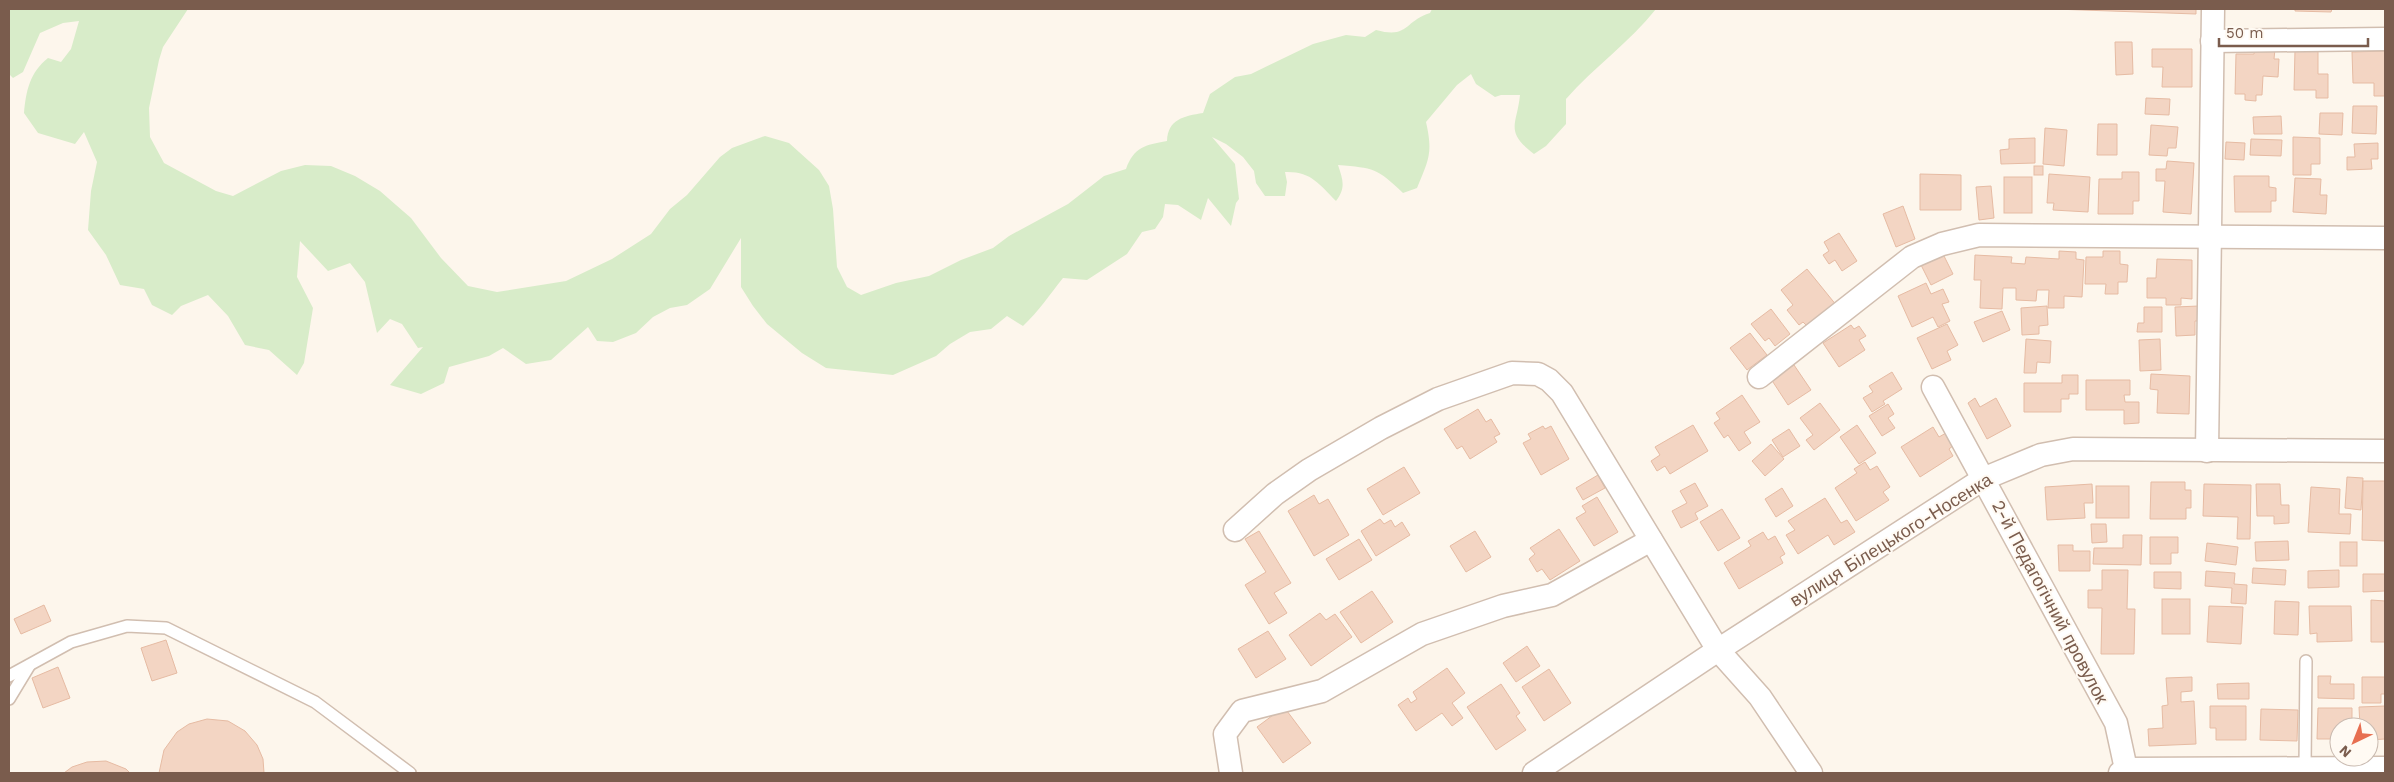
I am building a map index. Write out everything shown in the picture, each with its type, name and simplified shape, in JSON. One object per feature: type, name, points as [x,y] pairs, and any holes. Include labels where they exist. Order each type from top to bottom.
[{"type":"street","points":[[2207,450],[2213,9]]},
{"type":"street","points":[[2212,41],[2385,39]]},
{"type":"street","points":[[1759,377],[1912,257],[1942,244],[1979,236],[2385,238]]},
{"type":"street","points":[[1235,530],[1275,494],[1309,470],[1373,433],[1438,399],[1512,373],[1538,374],[1549,380],[1562,393],[1718,650],[1760,698],[1811,773]]},
{"type":"street","name":"2-й Педагогічний провулок","points":[[1933,387],[2116,723],[2123,771]]},
{"type":"street","name":"вулиця Білецького-Носенка","points":[[1534,773],[1718,650],[1983,479],[2041,455],[2073,450],[2385,451]]},
{"type":"street","points":[[1231,773],[1225,734],[1242,711],[1322,690],[1422,634],[1503,606],[1552,595],[1651,540]]},
{"type":"street","points":[[2123,771],[2385,768]]},
{"type":"lane","points":[[9,676],[71,642],[127,626],[166,628],[315,702],[410,773]]},
{"type":"lane","points":[[2305,768],[2306,661]]},
{"type":"lane","points":[[9,699],[30,665]]},
{"type":"lane","points":[[394,761],[399,773]]},
{"type":"green space","points":[[9,9],[188,9],[163,47],[149,108],[150,137],[164,163],[216,191],[233,196],[281,171],[305,165],[331,166],[355,176],[380,191],[411,218],[441,258],[468,286],[497,292],[566,281],[612,259],[651,234],[670,209],[687,195],[720,157],[732,148],[765,136],[789,143],[819,170],[829,186],[833,209],[837,267],[847,287],[861,295],[896,283],[929,276],[961,260],[993,248],[1009,236],[1068,204],[1104,176],[1126,169],[1133,156],[1141,148],[1167,141],[1170,128],[1174,123],[1184,117],[1203,113],[1210,94],[1235,77],[1251,74],[1313,44],[1346,35],[1365,37],[1376,30],[1387,32],[1401,31],[1415,20],[1430,13],[1432,9],[1656,9],[1566,99],[1566,124],[1546,146],[1534,154],[1519,139],[1516,133],[1515,121],[1520,95],[1501,95],[1495,97],[1476,84],[1471,74],[1457,85],[1426,122],[1429,141],[1427,163],[1417,188],[1403,193],[1387,178],[1374,171],[1360,167],[1338,165],[1343,184],[1336,201],[1314,180],[1294,172],[1285,172],[1287,182],[1285,196],[1265,196],[1256,183],[1254,171],[1243,157],[1226,144],[1212,137],[1235,164],[1239,199],[1236,203],[1231,226],[1208,198],[1201,220],[1178,205],[1165,204],[1163,217],[1155,229],[1142,232],[1127,254],[1087,280],[1063,278],[1023,326],[1007,316],[991,329],[970,332],[950,344],[936,356],[893,375],[826,368],[802,353],[767,324],[741,287],[741,238],[710,289],[687,305],[670,308],[653,317],[636,333],[613,342],[597,341],[588,327],[551,360],[526,364],[503,348],[489,356],[449,367],[444,383],[421,394],[390,385],[423,347],[418,348],[402,324],[390,319],[377,333],[365,282],[350,263],[328,271],[300,241],[297,277],[313,308],[304,363],[297,375],[269,350],[245,345],[228,316],[208,295],[181,306],[172,315],[152,305],[144,289],[120,285],[106,255],[88,230],[91,191],[97,162],[84,132],[75,144],[38,133],[24,113],[30,82],[37,69],[48,58],[61,62],[71,49],[79,21],[63,23],[40,33],[23,72],[13,78],[9,74]]},
{"type":"building","points":[[2054,9],[2196,9],[2196,14]]},
{"type":"building","points":[[2295,9],[2332,9],[2331,12],[2295,11]]},
{"type":"building","points":[[2115,42],[2132,42],[2133,74],[2116,75]]},
{"type":"building","points":[[2255,48],[2275,49],[2274,59],[2279,59],[2278,77],[2263,76],[2262,95],[2256,95],[2256,101],[2245,100],[2245,94],[2235,94],[2236,54],[2254,54]]},
{"type":"building","points":[[2152,49],[2192,49],[2192,87],[2162,87],[2163,67],[2152,67]]},
{"type":"building","points":[[2295,50],[2318,50],[2318,74],[2328,74],[2328,98],[2316,98],[2316,90],[2294,90]]},
{"type":"building","points":[[2385,51],[2385,96],[2374,96],[2374,83],[2353,83],[2352,52]]},
{"type":"building","points":[[2146,98],[2170,99],[2169,115],[2145,114]]},
{"type":"building","points":[[2353,106],[2377,106],[2376,134],[2352,133]]},
{"type":"building","points":[[2320,113],[2343,113],[2342,135],[2319,134]]},
{"type":"building","points":[[2281,116],[2282,134],[2254,134],[2253,117]]},
{"type":"building","points":[[2098,124],[2117,124],[2117,155],[2097,155]]},
{"type":"building","points":[[2151,125],[2178,127],[2176,148],[2168,148],[2167,156],[2149,155]]},
{"type":"building","points":[[2045,128],[2067,130],[2064,166],[2043,164]]},
{"type":"building","points":[[2293,137],[2320,138],[2320,164],[2311,164],[2311,175],[2293,175]]},
{"type":"building","points":[[2035,138],[2035,163],[2001,164],[2000,150],[2009,149],[2009,139]]},
{"type":"building","points":[[2251,139],[2282,140],[2281,156],[2250,155]]},
{"type":"building","points":[[2226,142],[2245,143],[2244,160],[2225,159]]},
{"type":"building","points":[[2378,143],[2378,159],[2371,159],[2372,169],[2347,170],[2347,157],[2355,157],[2354,144]]},
{"type":"building","points":[[2167,161],[2194,163],[2191,214],[2163,212],[2165,181],[2156,181],[2156,169],[2166,169]]},
{"type":"building","points":[[2034,166],[2043,166],[2043,175],[2034,175]]},
{"type":"building","points":[[2122,172],[2139,172],[2139,201],[2133,201],[2133,214],[2098,214],[2099,179],[2122,179]]},
{"type":"building","points":[[1920,174],[1961,175],[1961,210],[1920,210]]},
{"type":"building","points":[[2049,174],[2090,177],[2088,212],[2053,210],[2054,203],[2047,203]]},
{"type":"building","points":[[2234,176],[2269,176],[2269,187],[2276,188],[2276,201],[2271,201],[2271,212],[2235,212]]},
{"type":"building","points":[[2004,177],[2032,177],[2032,213],[2004,213]]},
{"type":"building","points":[[2295,178],[2321,179],[2320,195],[2327,195],[2326,214],[2293,212]]},
{"type":"building","points":[[1991,186],[1994,218],[1979,220],[1976,187]]},
{"type":"building","points":[[1903,206],[1915,239],[1896,247],[1883,214]]},
{"type":"building","points":[[1839,233],[1857,261],[1842,271],[1835,260],[1829,264],[1823,255],[1829,251],[1824,242]]},
{"type":"building","points":[[2059,251],[2076,252],[2076,259],[2084,260],[2082,297],[2064,296],[2064,308],[2048,308],[2049,290],[2037,290],[2036,301],[2016,300],[2016,288],[2003,288],[2002,309],[1980,308],[1981,280],[1974,280],[1975,255],[2012,257],[2011,263],[2025,264],[2026,257],[2059,259]]},
{"type":"building","points":[[2103,251],[2120,251],[2120,264],[2128,265],[2127,282],[2118,282],[2118,294],[2105,294],[2106,284],[2085,284],[2086,257],[2103,257]]},
{"type":"building","points":[[1942,252],[1953,274],[1931,285],[1920,263]]},
{"type":"building","points":[[2157,259],[2192,260],[2192,299],[2181,298],[2181,305],[2166,305],[2166,298],[2147,298],[2147,278],[2156,278]]},
{"type":"building","points":[[1807,269],[1837,306],[1809,328],[1803,322],[1799,325],[1787,310],[1793,305],[1781,290]]},
{"type":"building","points":[[1926,283],[1931,294],[1943,289],[1949,302],[1942,304],[1950,321],[1938,327],[1933,317],[1912,327],[1898,296]]},
{"type":"building","points":[[2047,306],[2048,325],[2039,326],[2039,334],[2022,335],[2021,308]]},
{"type":"building","points":[[2199,306],[2199,321],[2195,321],[2195,335],[2176,336],[2175,307]]},
{"type":"building","points":[[2144,307],[2162,307],[2162,332],[2137,332],[2138,323],[2144,323]]},
{"type":"building","points":[[1771,309],[1790,334],[1775,346],[1769,338],[1765,341],[1751,324]]},
{"type":"building","points":[[2002,311],[2010,330],[1983,342],[1974,322]]},
{"type":"building","points":[[1947,324],[1958,345],[1947,351],[1951,360],[1932,369],[1917,338]]},
{"type":"building","points":[[1851,325],[1854,329],[1859,326],[1866,336],[1859,340],[1865,350],[1839,367],[1823,343]]},
{"type":"building","points":[[1750,333],[1767,355],[1747,370],[1730,348]]},
{"type":"building","points":[[2026,339],[2051,341],[2050,363],[2037,362],[2036,373],[2024,373]]},
{"type":"building","points":[[2160,339],[2161,370],[2140,371],[2139,340]]},
{"type":"building","points":[[1794,365],[1811,390],[1788,405],[1771,379]]},
{"type":"building","points":[[1892,372],[1902,389],[1883,401],[1885,404],[1872,412],[1863,398],[1873,392],[1869,386]]},
{"type":"building","points":[[2151,374],[2190,376],[2189,414],[2157,413],[2158,390],[2150,389]]},
{"type":"building","points":[[2062,375],[2078,375],[2078,394],[2069,394],[2069,399],[2061,399],[2061,412],[2024,412],[2024,383],[2062,383]]},
{"type":"building","points":[[2086,380],[2130,380],[2130,395],[2124,395],[2125,402],[2139,402],[2139,423],[2124,424],[2124,410],[2086,410]]},
{"type":"building","points":[[1742,395],[1760,422],[1744,432],[1751,443],[1739,451],[1728,435],[1724,438],[1714,423],[1720,419],[1716,413]]},
{"type":"building","points":[[1975,398],[1980,407],[1996,398],[2011,426],[1987,439],[1968,403]]},
{"type":"building","points":[[1820,403],[1840,430],[1814,450],[1806,440],[1813,435],[1800,418]]},
{"type":"building","points":[[1888,404],[1894,414],[1888,418],[1895,428],[1882,436],[1869,416]]},
{"type":"building","points":[[1478,409],[1486,422],[1491,419],[1500,434],[1494,437],[1497,442],[1470,459],[1462,446],[1457,449],[1444,429]]},
{"type":"building","points":[[1693,425],[1708,451],[1670,474],[1665,466],[1657,471],[1651,461],[1660,455],[1655,447]]},
{"type":"building","points":[[1857,425],[1876,453],[1859,464],[1840,437]]},
{"type":"building","points":[[1543,426],[1545,429],[1551,426],[1569,459],[1541,475],[1523,443],[1531,439],[1528,434]]},
{"type":"building","points":[[1933,427],[1939,437],[1946,433],[1954,445],[1949,449],[1953,456],[1920,477],[1901,447]]},
{"type":"building","points":[[1789,429],[1800,446],[1783,457],[1772,440]]},
{"type":"building","points":[[1771,444],[1784,459],[1765,476],[1752,461]]},
{"type":"building","points":[[1865,462],[1870,470],[1877,466],[1890,487],[1883,492],[1889,500],[1856,521],[1835,488],[1857,473],[1854,469]]},
{"type":"building","points":[[1404,467],[1420,493],[1383,515],[1367,489]]},
{"type":"building","points":[[1598,475],[1605,488],[1583,500],[1576,488]]},
{"type":"building","points":[[2347,477],[2363,478],[2361,510],[2345,508]]},
{"type":"building","points":[[2363,481],[2385,481],[2385,541],[2362,540]]},
{"type":"building","points":[[2151,482],[2185,482],[2185,490],[2191,490],[2191,508],[2186,508],[2186,519],[2150,519]]},
{"type":"building","points":[[1695,483],[1708,506],[1695,513],[1698,519],[1681,528],[1672,511],[1687,503],[1680,491]]},
{"type":"building","points":[[2092,484],[2093,503],[2084,503],[2085,518],[2047,520],[2045,487]]},
{"type":"building","points":[[2204,484],[2251,485],[2250,539],[2237,539],[2238,517],[2203,516]]},
{"type":"building","points":[[2256,484],[2280,484],[2281,505],[2289,505],[2289,523],[2274,524],[2274,516],[2257,516]]},
{"type":"building","points":[[2096,486],[2129,486],[2129,518],[2096,518]]},
{"type":"building","points":[[2311,487],[2340,489],[2339,514],[2351,514],[2350,534],[2308,532]]},
{"type":"building","points":[[1782,488],[1793,506],[1776,517],[1765,499]]},
{"type":"building","points":[[1314,495],[1319,504],[1328,499],[1349,535],[1314,556],[1288,511]]},
{"type":"building","points":[[1597,497],[1618,532],[1594,546],[1576,518],[1586,512],[1582,506]]},
{"type":"building","points":[[1825,498],[1841,523],[1847,520],[1855,532],[1834,545],[1828,535],[1798,554],[1786,535],[1795,530],[1788,521]]},
{"type":"building","points":[[1722,509],[1740,538],[1718,551],[1700,522]]},
{"type":"building","points":[[1380,519],[1384,524],[1391,520],[1395,527],[1402,522],[1410,535],[1376,556],[1361,531]]},
{"type":"building","points":[[2091,524],[2106,524],[2107,542],[2092,543]]},
{"type":"building","points":[[1559,529],[1580,561],[1550,580],[1542,569],[1537,572],[1529,559],[1535,554],[1530,548]]},
{"type":"building","points":[[1259,531],[1291,583],[1274,593],[1287,613],[1269,624],[1245,585],[1266,572],[1245,539]]},
{"type":"building","points":[[1475,531],[1491,557],[1466,572],[1450,546]]},
{"type":"building","points":[[1763,532],[1768,540],[1775,536],[1785,554],[1780,557],[1783,563],[1739,589],[1724,563],[1751,546],[1748,541]]},
{"type":"building","points":[[2123,535],[2142,535],[2141,565],[2093,564],[2094,548],[2123,548]]},
{"type":"building","points":[[2150,537],[2178,537],[2178,553],[2171,553],[2171,564],[2150,564]]},
{"type":"building","points":[[1359,539],[1372,560],[1339,580],[1326,559]]},
{"type":"building","points":[[2288,541],[2289,560],[2256,561],[2255,542]]},
{"type":"building","points":[[2340,542],[2357,542],[2357,566],[2340,566]]},
{"type":"building","points":[[2207,543],[2238,547],[2236,565],[2205,561]]},
{"type":"building","points":[[2058,545],[2073,545],[2073,551],[2090,551],[2090,571],[2059,571]]},
{"type":"building","points":[[2253,568],[2286,570],[2285,585],[2252,583]]},
{"type":"building","points":[[2102,570],[2128,570],[2127,609],[2135,609],[2134,654],[2101,654],[2102,608],[2088,608],[2088,590],[2102,590]]},
{"type":"building","points":[[2339,570],[2339,587],[2308,588],[2308,571]]},
{"type":"building","points":[[2206,571],[2235,573],[2234,584],[2247,585],[2246,604],[2231,603],[2232,588],[2205,586]]},
{"type":"building","points":[[2154,572],[2181,572],[2181,589],[2154,588]]},
{"type":"building","points":[[2363,574],[2385,574],[2385,591],[2363,592]]},
{"type":"building","points":[[1372,591],[1393,622],[1361,643],[1340,612]]},
{"type":"building","points":[[2162,599],[2190,599],[2190,634],[2162,634]]},
{"type":"building","points":[[2371,600],[2385,601],[2385,642],[2371,642]]},
{"type":"building","points":[[2275,601],[2299,602],[2298,635],[2274,634]]},
{"type":"building","points":[[44,605],[51,621],[21,634],[14,619]]},
{"type":"building","points":[[2209,606],[2243,607],[2241,644],[2207,642]]},
{"type":"building","points":[[2309,606],[2351,606],[2352,641],[2317,642],[2317,633],[2310,634]]},
{"type":"building","points":[[1320,613],[1326,620],[1335,614],[1352,637],[1311,666],[1289,635]]},
{"type":"building","points":[[1268,631],[1286,659],[1256,678],[1238,649]]},
{"type":"building","points":[[166,640],[177,673],[152,681],[141,648]]},
{"type":"building","points":[[1527,646],[1540,666],[1516,682],[1503,663]]},
{"type":"building","points":[[58,667],[70,698],[43,708],[32,678]]},
{"type":"building","points":[[1447,668],[1465,693],[1452,703],[1463,718],[1452,726],[1442,713],[1416,731],[1398,705],[1408,698],[1411,703],[1417,699],[1413,692]]},
{"type":"building","points":[[1549,669],[1571,703],[1544,721],[1522,687]]},
{"type":"building","points":[[2318,676],[2331,676],[2330,684],[2354,684],[2354,699],[2318,698]]},
{"type":"building","points":[[2192,677],[2192,691],[2181,692],[2181,702],[2194,701],[2196,744],[2149,746],[2148,729],[2163,728],[2162,706],[2168,705],[2166,678]]},
{"type":"building","points":[[2362,677],[2385,677],[2385,694],[2381,694],[2381,703],[2362,703]]},
{"type":"building","points":[[2249,683],[2249,699],[2218,699],[2217,684]]},
{"type":"building","points":[[1501,684],[1520,713],[1516,716],[1526,730],[1496,750],[1467,707]]},
{"type":"building","points":[[2210,706],[2246,706],[2246,740],[2216,740],[2216,728],[2210,728]]},
{"type":"building","points":[[2385,706],[2385,739],[2379,739],[2379,717],[2360,717],[2359,707]]},
{"type":"building","points":[[1284,707],[1311,743],[1283,763],[1257,727]]},
{"type":"building","points":[[2318,708],[2352,708],[2352,717],[2329,717],[2329,739],[2317,739]]},
{"type":"building","points":[[2261,709],[2298,710],[2297,741],[2260,740]]},
{"type":"building","points":[[207,719],[228,721],[245,731],[257,745],[263,759],[264,773],[159,773],[164,750],[177,732],[189,724]]},
{"type":"building","points":[[106,761],[126,769],[130,773],[64,773],[72,767],[87,762]]}]
